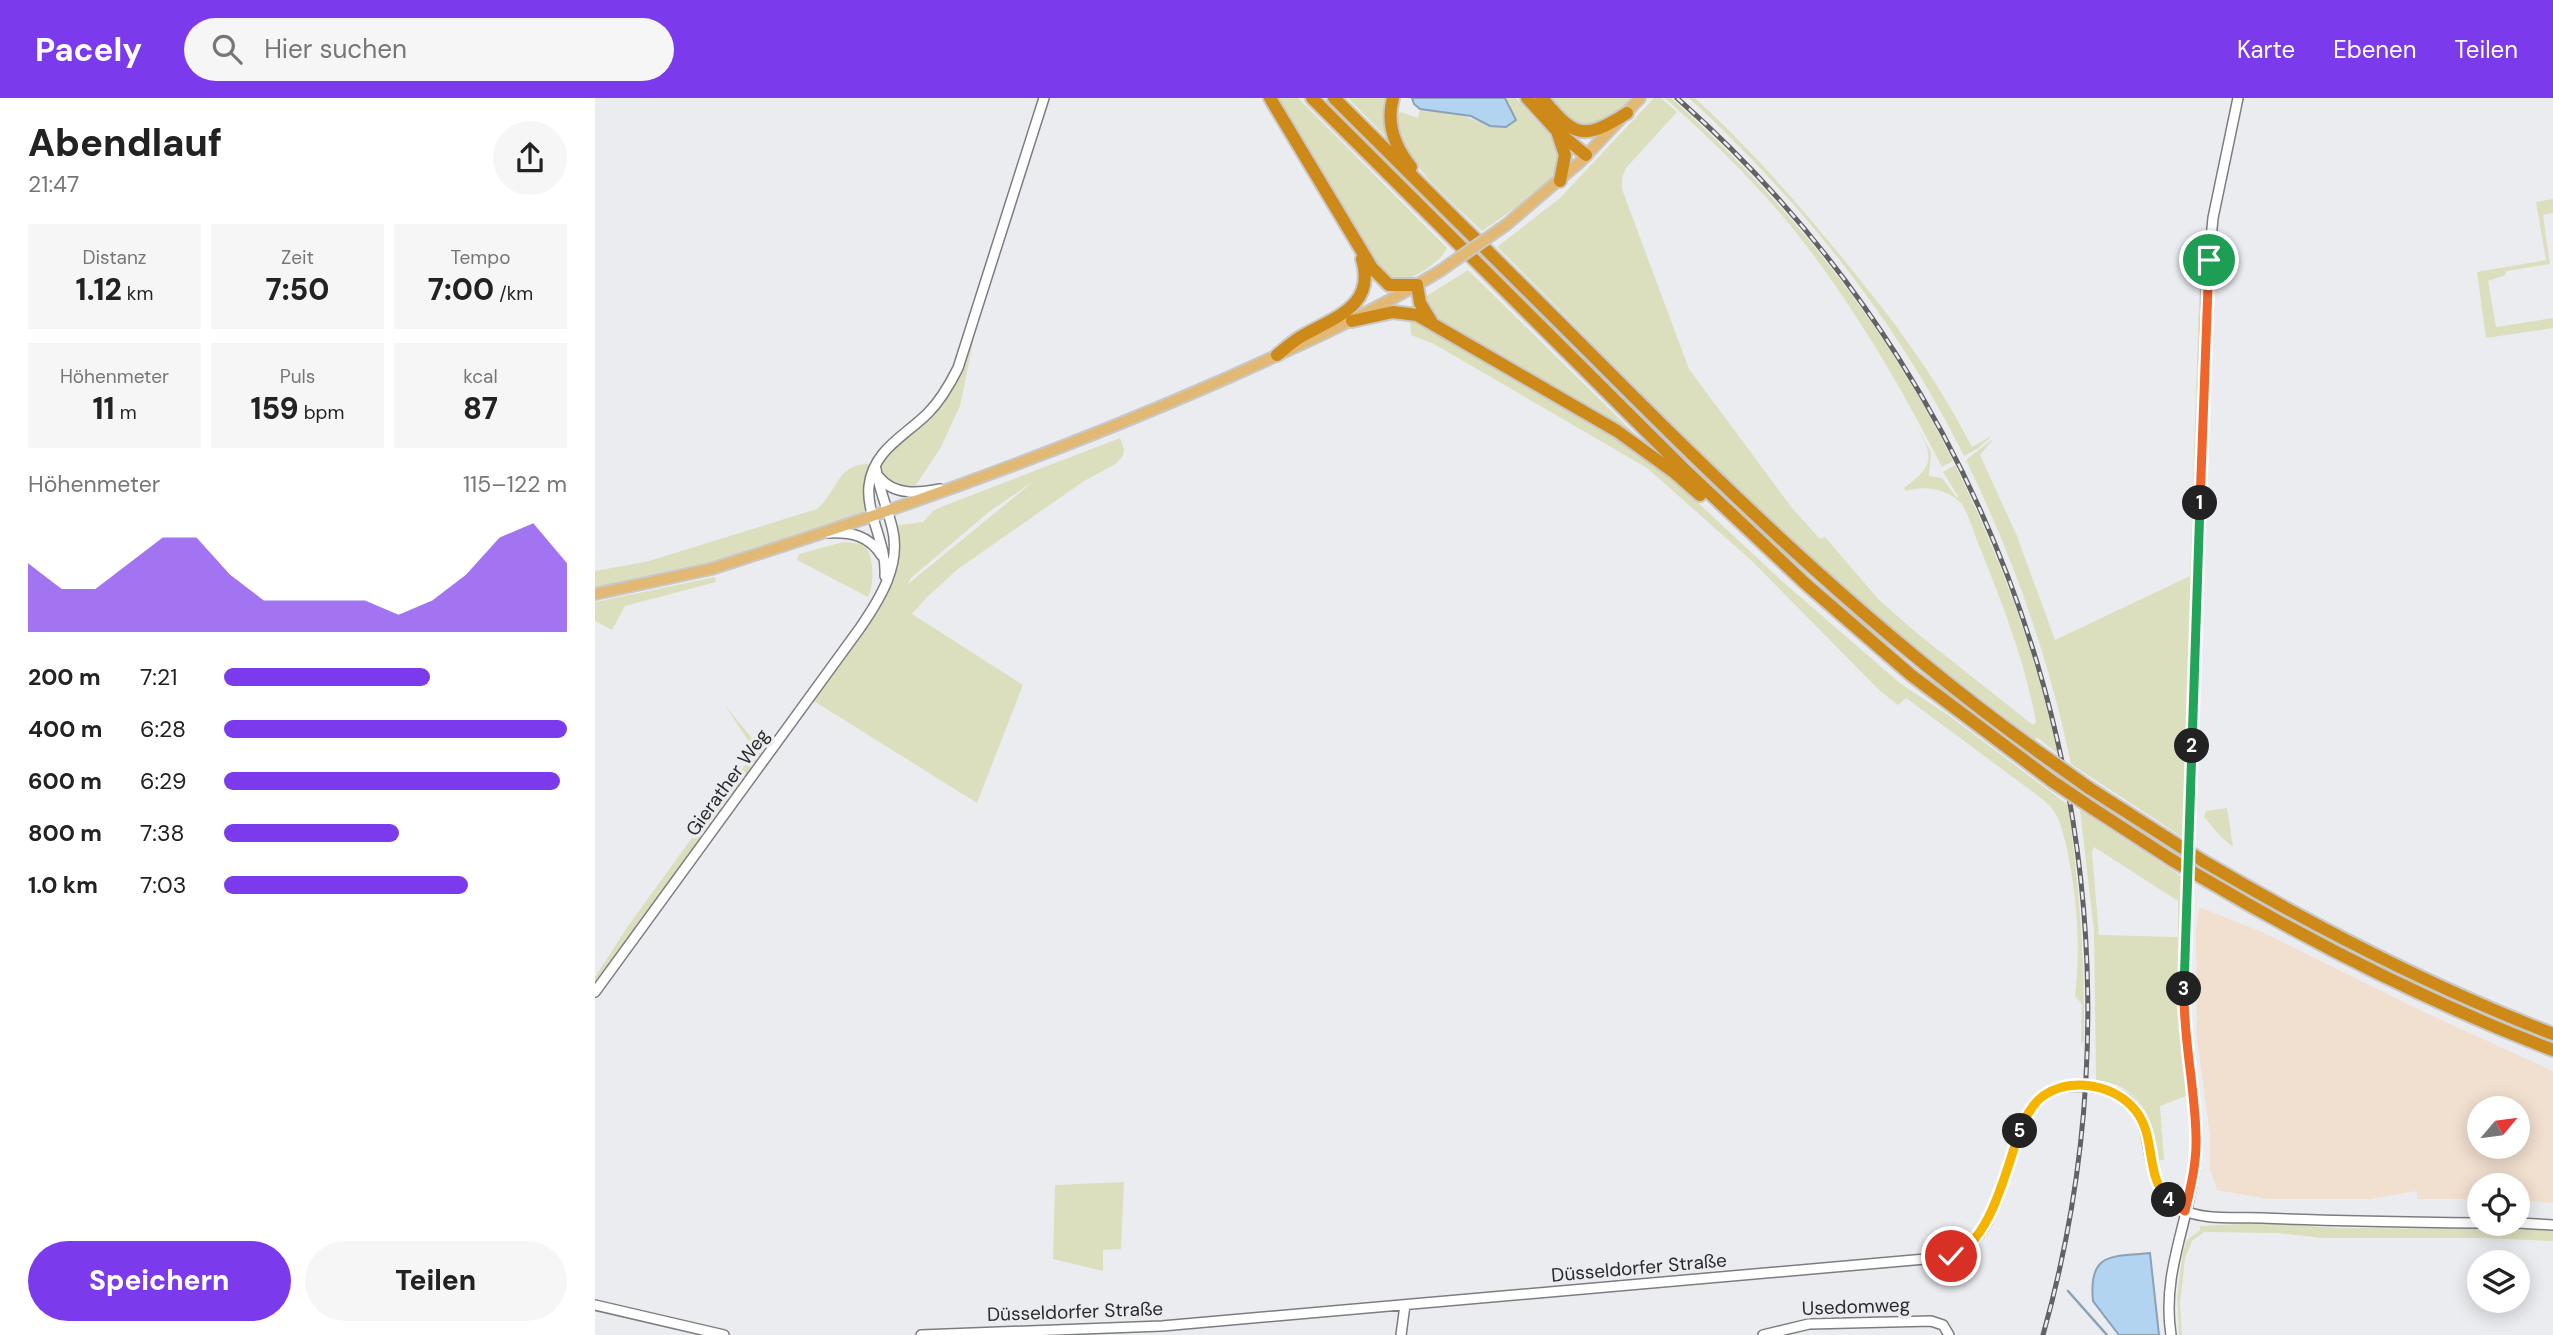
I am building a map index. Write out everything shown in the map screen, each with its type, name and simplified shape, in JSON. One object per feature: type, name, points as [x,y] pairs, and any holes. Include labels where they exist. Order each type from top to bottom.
[{"type":"highway","points":[[1270,98],[1372,268],[1386,284],[1398,287],[1417,285],[1421,306],[1436,326]]},
{"type":"highway","points":[[1312,98],[1761,542],[1920,682],[2052,781],[2208,881],[2355,962],[2439,1002],[2553,1050]]},
{"type":"highway","points":[[1334,98],[1692,456],[1818,574],[1921,664],[2089,788],[2203,861],[2349,942],[2445,989],[2553,1034]]},
{"type":"highway","points":[[1393,98],[1390,120],[1399,149],[1452,215]]},
{"type":"highway","points":[[1527,98],[1586,155]]},
{"type":"highway","points":[[1542,98],[1560,127],[1565,152],[1560,181]]},
{"type":"highway","points":[[1560,127],[1595,131],[1627,113]]},
{"type":"highway","points":[[1277,355],[1298,339],[1344,313],[1357,300],[1365,276],[1354,239]]},
{"type":"highway","points":[[1352,321],[1386,313],[1405,312],[1417,315],[1617,431],[1675,473],[1724,516],[1761,542]]},
{"type":"main road","points":[[595,594],[711,569],[959,486],[1123,423],[1352,321],[1440,271],[1506,225],[1560,181],[1640,98]]},
{"type":"street","points":[[959,486],[902,491],[885,484],[876,468],[888,446],[937,403],[958,368],[1044,98]]},
{"type":"street","points":[[2171,1335],[2169,1285],[2193,1178],[2196,1145],[2183,1003],[2207,281],[2213,218],[2238,98]]},
{"type":"street","name":"Gierather Weg","points":[[595,992],[813,701],[883,590],[894,553],[893,532],[876,468]]},
{"type":"street","name":"Gierather Weg","points":[[876,468],[869,489],[885,562],[883,590]]},
{"type":"street","points":[[816,535],[858,535],[875,546],[885,562]]},
{"type":"street","name":"Düsseldorfer Straße","points":[[921,1335],[1162,1326],[1954,1255],[1969,1246],[1983,1230],[2029,1111],[2043,1096],[2063,1087],[2103,1089],[2121,1096],[2132,1107],[2147,1132],[2157,1184],[2170,1201],[2185,1211]]},
{"type":"street","points":[[2185,1211],[2201,1215],[2269,1219],[2467,1223]]},
{"type":"street","points":[[2530,1223],[2553,1224]]},
{"type":"street","points":[[595,1305],[724,1335]]},
{"type":"street","points":[[1401,1335],[1405,1306]]},
{"type":"street","name":"Usedomweg","points":[[1763,1335],[1794,1325],[1931,1321],[1941,1324],[1948,1333]]},
{"type":"shaded area","points":[[2199,907],[2264,933],[2428,1014],[2553,1071],[2553,1203],[2530,1201],[2530,1173],[2467,1173],[2467,1199],[2417,1199],[2417,1191],[2369,1199],[2269,1199],[2217,1190],[2210,1169],[2210,1135],[2197,1039],[2196,927]]},
{"type":"green space","points":[[1276,98],[1298,98],[1447,248],[1439,259],[1400,283],[1386,278]]},
{"type":"green space","points":[[1348,98],[1388,98],[1390,141]]},
{"type":"green space","points":[[1505,98],[1516,98],[1551,137],[1558,147],[1559,161],[1554,174],[1540,189],[1482,231],[1442,193],[1417,164],[1400,133],[1396,116],[1401,112],[1418,118],[1420,109],[1464,117],[1490,126],[1511,105]]},
{"type":"green space","points":[[1550,98],[1631,98],[1605,120],[1582,125],[1571,120]]},
{"type":"green space","points":[[1654,98],[1661,98],[1677,112],[1626,168],[1622,189],[1689,369],[1792,508],[1820,539],[1825,537],[1879,600],[2033,725],[2036,722],[2019,654],[1963,506],[1942,491],[1928,488],[1906,491],[1904,488],[1927,465],[1928,451],[1914,421],[1931,452],[1929,476],[1942,478],[1957,498],[1943,472],[1955,465],[1987,535],[2028,642],[2058,754],[2038,738],[2034,739],[1954,677],[1824,568],[1699,451],[1497,247],[1560,198]]},
{"type":"green space","points":[[1665,98],[1671,98],[1718,142],[1796,225],[1832,269],[1897,362],[1953,461],[1942,467],[1870,339],[1807,247],[1742,172]]},
{"type":"green space","points":[[1689,98],[1695,98],[1738,140],[1779,183],[1837,252],[1919,358],[1972,447],[1993,435],[1977,449],[1964,456],[1908,357],[1843,264],[1769,178]]},
{"type":"green space","points":[[2553,199],[2553,213],[2543,215],[2550,264],[2507,271],[2505,275],[2488,281],[2496,327],[2553,318],[2553,328],[2486,338],[2477,272],[2546,260],[2536,202]]},
{"type":"green space","points":[[2199,265],[2204,266],[2185,839],[2071,764],[2052,685],[2028,609],[1966,460],[1994,438],[1980,455],[2017,536],[2055,640],[2190,576],[2200,273],[2190,278],[2187,275]]},
{"type":"green space","points":[[1468,270],[1644,443],[1604,416],[1447,328],[1429,310],[1425,297]]},
{"type":"green space","points":[[984,289],[960,406],[940,449],[911,492],[872,475],[874,515],[774,549],[595,594],[595,571],[649,561],[817,509],[845,473],[851,468],[871,464],[946,391]]},
{"type":"green space","points":[[1410,321],[1420,324],[1571,409],[1630,446],[1676,482],[1783,582],[1901,684],[1948,715],[2068,805],[2082,952],[2084,1041],[2081,1044],[2082,1004],[2075,996],[2078,939],[2073,883],[2061,827],[2050,806],[1906,698],[1898,705],[1879,690],[1753,562],[1647,468],[1434,344],[1411,335]]},
{"type":"green space","points":[[1120,438],[1124,449],[1123,456],[1114,465],[1084,481],[958,569],[912,614],[1023,685],[977,803],[809,698],[860,628],[889,576],[892,526],[923,522],[941,507]],"holes":[[[1034,481],[908,584],[911,578],[990,511]]]},
{"type":"green space","points":[[843,542],[863,544],[867,548],[872,577],[868,597],[797,560],[799,554]]},
{"type":"green space","points":[[715,577],[716,582],[625,606],[612,630],[595,621],[595,602]]},
{"type":"green space","points":[[724,704],[760,748],[761,757],[595,983],[595,977],[628,926],[755,751]]},
{"type":"green space","points":[[2227,808],[2233,847],[2204,817],[2206,811]]},
{"type":"green space","points":[[2080,810],[2184,878],[2180,1009],[2186,1096],[2160,1106],[2164,1160],[2159,1160],[2154,1132],[2143,1107],[2124,1089],[2096,1080],[2094,931]],"holes":[[[2094,847],[2178,901],[2178,937],[2099,935],[2092,852]]]},
{"type":"green space","points":[[1124,1182],[1121,1249],[1103,1250],[1103,1271],[1053,1259],[1055,1185]]},
{"type":"green space","points":[[2264,1223],[2339,1228],[2467,1229],[2467,1236],[2530,1236],[2530,1229],[2553,1229],[2553,1241],[2323,1238],[2276,1233],[2204,1232],[2192,1241],[2185,1258],[2180,1304],[2182,1335],[2179,1335],[2177,1297],[2183,1251],[2187,1240],[2200,1230],[2200,1226]]},
{"type":"water","points":[[1412,98],[1505,98],[1516,120],[1506,127],[1490,126],[1471,116],[1420,109]]},
{"type":"water","points":[[2150,1253],[2159,1335],[2119,1335],[2093,1301],[2092,1285],[2095,1273],[2099,1265],[2114,1257]]},
{"type":"waterway","points":[[2068,1291],[2107,1335]]},
{"type":"railway","points":[[1677,98],[1798,221],[1898,358],[1979,506],[2037,664],[2074,828],[2088,997],[2078,1166],[2043,1335]]},
{"type":"route","points":[[1951,1256],[1969,1246],[1983,1230],[2025,1117],[2043,1096],[2063,1087],[2103,1089],[2121,1096],[2136,1111],[2147,1132],[2154,1178],[2165,1196],[2185,1211],[2196,1157],[2195,1115],[2185,1043],[2183,1003],[2209,260]]}]
